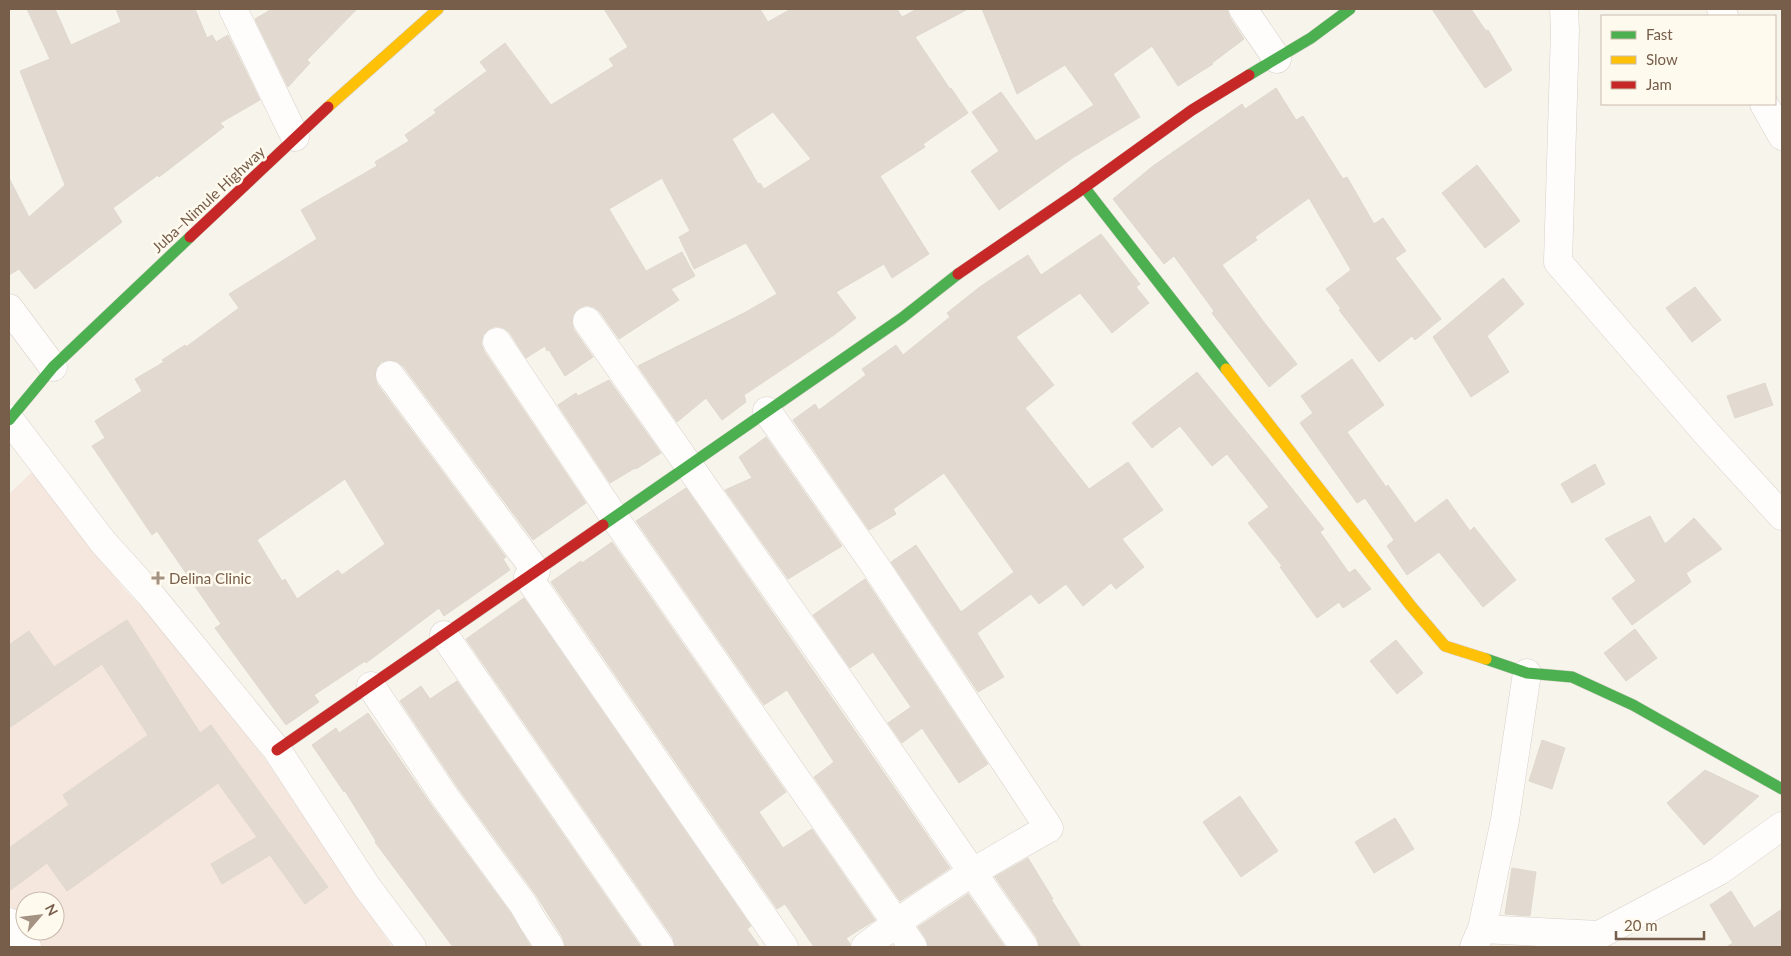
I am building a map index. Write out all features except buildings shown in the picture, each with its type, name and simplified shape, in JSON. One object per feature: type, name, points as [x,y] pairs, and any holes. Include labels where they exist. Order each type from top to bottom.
[{"type":"street","points":[[233,9],[295,137]]},
{"type":"street","name":"Juba–Nimule Highway","points":[[9,420],[52,367],[295,137],[438,9]]},
{"type":"street","points":[[1243,9],[1277,59]]},
{"type":"street","points":[[278,750],[902,318],[964,269],[1192,110],[1311,38],[1350,9]]},
{"type":"street","points":[[1564,9],[1558,262],[1708,435],[1782,516]]},
{"type":"street","points":[[1765,105],[1782,136]]},
{"type":"street","points":[[1084,187],[1411,606],[1445,646],[1527,673],[1572,677],[1633,705],[1782,789]]},
{"type":"street","points":[[9,308],[52,367]]},
{"type":"street","points":[[587,321],[832,669],[1024,947]]},
{"type":"street","points":[[497,342],[614,517],[913,947]]},
{"type":"street","points":[[390,375],[532,574],[784,947]]},
{"type":"street","points":[[767,411],[874,564],[1049,828],[971,872],[896,923],[865,947]]},
{"type":"street","points":[[9,420],[103,542],[149,593],[278,750],[367,887],[412,947]]},
{"type":"street","points":[[444,635],[660,947]]},
{"type":"street","points":[[1527,673],[1505,820],[1478,938],[1602,941],[1718,871],[1782,826]]},
{"type":"street","points":[[370,686],[445,797],[524,904],[550,947]]},
{"type":"street","points":[[9,922],[27,947]]},
{"type":"shaded area","points":[[33,471],[125,590],[170,637],[267,762],[392,947],[38,947],[34,941],[65,941],[65,891],[15,891],[15,913],[9,904],[9,494]]},
{"type":"traffic: fast","points":[[1249,75],[1311,38],[1350,9]]},
{"type":"traffic: fast","points":[[1084,187],[1226,369]]},
{"type":"traffic: fast","points":[[9,420],[53,367],[190,237]]},
{"type":"traffic: fast","points":[[603,525],[902,318],[958,274]]},
{"type":"traffic: fast","points":[[1486,659],[1527,673],[1572,677],[1633,705],[1782,789]]},
{"type":"traffic: slow","points":[[328,107],[438,9]]},
{"type":"traffic: slow","points":[[1226,369],[1411,606],[1445,646],[1486,659]]},
{"type":"traffic: jam","points":[[958,274],[1078,192],[1192,110],[1249,75]]},
{"type":"traffic: jam","points":[[190,237],[328,107]]},
{"type":"traffic: jam","points":[[277,750],[603,525]]},
{"type":"place","name":"Delina Clinic","points":[[158,578]]}]
